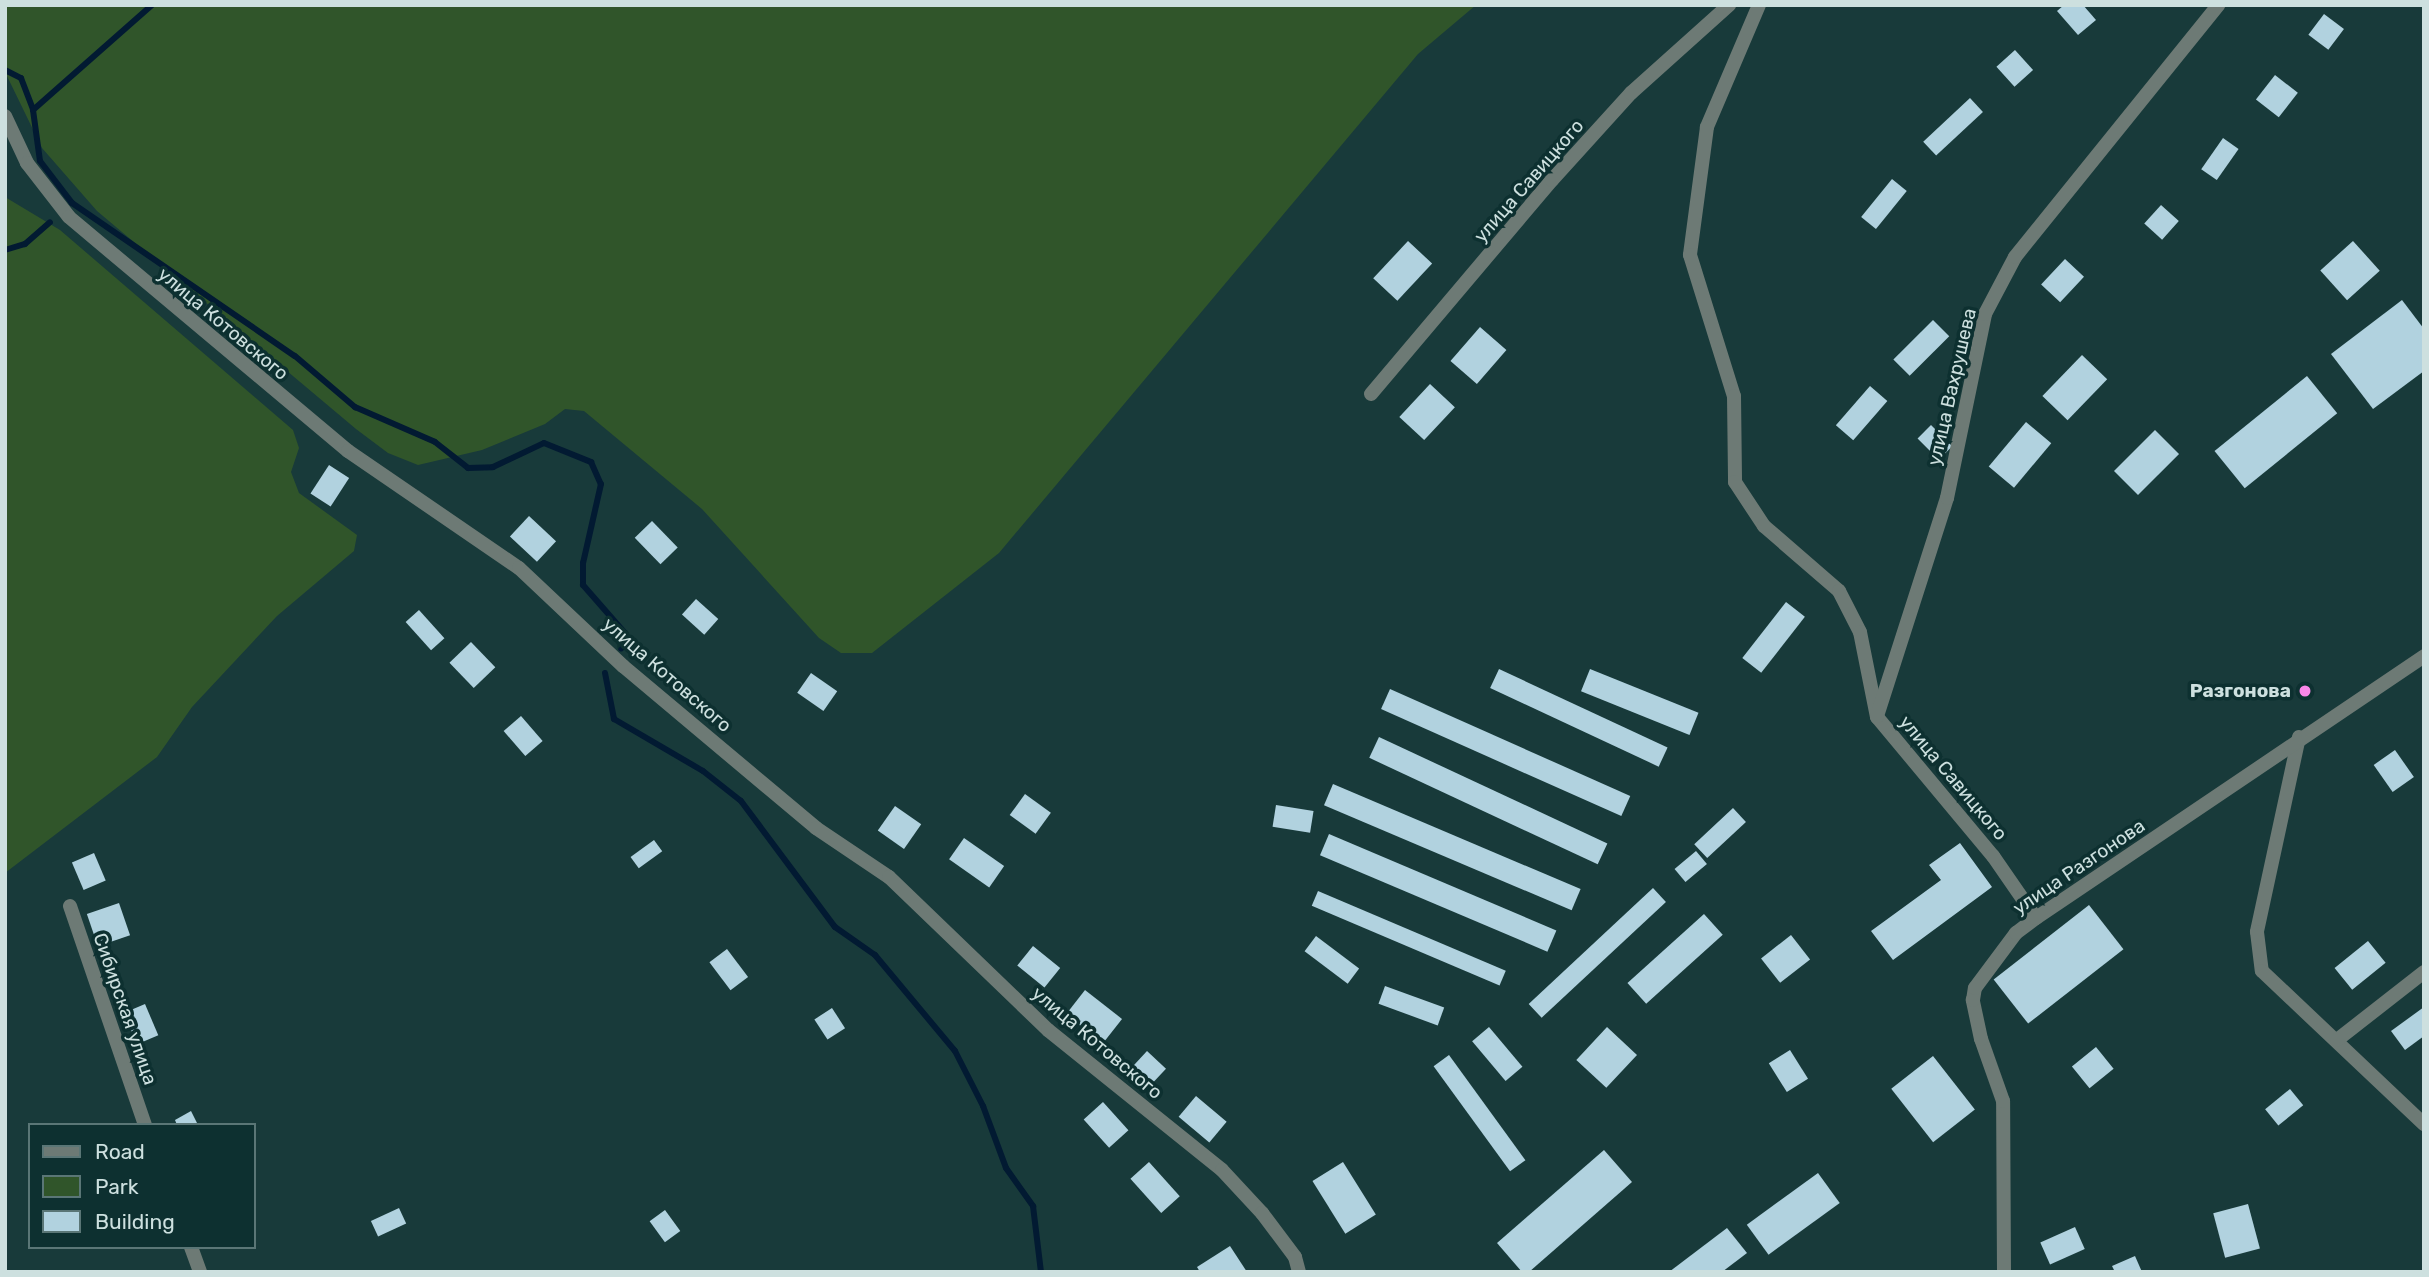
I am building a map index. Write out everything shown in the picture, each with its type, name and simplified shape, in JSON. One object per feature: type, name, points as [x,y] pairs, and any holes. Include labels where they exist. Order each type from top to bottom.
[{"type":"street","name":"улица Савицкого","points":[[1371,394],[1605,122],[1729,5]]},
{"type":"street","name":"улица Савицкого","points":[[1759,5],[1707,127],[1690,255],[1734,396],[1735,482],[1764,526],[1839,591],[1860,632],[1877,717],[1993,856],[2036,918]]},
{"type":"street","name":"улица Вахрушева","points":[[1877,717],[1947,498],[1985,314],[2015,257],[2218,5]]},
{"type":"street","name":"улица Котовского","points":[[5,116],[27,163],[69,217],[348,452],[519,568],[623,666],[806,820],[889,877],[1048,1030],[1184,1143],[1222,1170],[1262,1213],[1295,1257],[1299,1272]]},
{"type":"street","name":"улица Разгонова","points":[[2004,1272],[2003,1101],[1973,1000],[1975,988],[2008,944],[2036,918],[2299,737],[2424,656]]},
{"type":"street","points":[[2299,737],[2256,947],[2262,971],[2424,1124]]},
{"type":"street","name":"Сибирская улица","points":[[70,906],[144,1123]]},
{"type":"street","points":[[2337,1040],[2424,972]]},
{"type":"street","points":[[192,1249],[200,1272]]},
{"type":"green space","points":[[5,5],[1476,5],[1418,54],[999,553],[872,653],[841,653],[819,638],[702,509],[584,411],[565,409],[545,424],[482,450],[418,465],[388,453],[356,429],[97,211],[42,148],[5,72]]},
{"type":"green space","points":[[5,197],[60,230],[293,430],[299,448],[291,472],[299,493],[357,535],[354,551],[277,616],[192,707],[157,757],[5,873]]},
{"type":"building","points":[[2064,5],[2083,5],[2096,20],[2078,35],[2057,11]]},
{"type":"building","points":[[2324,14],[2344,29],[2328,50],[2308,35]]},
{"type":"building","points":[[2015,50],[2033,70],[2014,87],[1996,67]]},
{"type":"building","points":[[2275,75],[2298,93],[2279,117],[2256,99]]},
{"type":"building","points":[[1970,98],[1983,112],[1936,156],[1923,142]]},
{"type":"building","points":[[2223,138],[2239,149],[2217,180],[2201,169]]},
{"type":"building","points":[[1892,179],[1907,191],[1876,229],[1861,217]]},
{"type":"building","points":[[2161,205],[2179,221],[2162,240],[2144,224]]},
{"type":"building","points":[[1408,241],[1432,264],[1397,301],[1373,278]]},
{"type":"building","points":[[2353,241],[2380,271],[2347,300],[2320,270]]},
{"type":"building","points":[[2065,259],[2084,277],[2060,302],[2041,285]]},
{"type":"building","points":[[2402,300],[2424,329],[2424,371],[2373,409],[2331,354]]},
{"type":"building","points":[[1933,320],[1949,336],[1910,376],[1893,360]]},
{"type":"building","points":[[1480,327],[1506,350],[1477,384],[1450,361]]},
{"type":"building","points":[[2082,355],[2107,379],[2068,420],[2042,396]]},
{"type":"building","points":[[2307,376],[2337,413],[2245,488],[2215,451]]},
{"type":"building","points":[[1430,384],[1455,407],[1424,440],[1399,417]]},
{"type":"building","points":[[1870,386],[1887,401],[1853,440],[1836,425]]},
{"type":"building","points":[[2026,422],[2051,443],[2014,488],[1989,466]]},
{"type":"building","points":[[1931,425],[1952,446],[1939,460],[1918,438]]},
{"type":"building","points":[[2155,430],[2179,454],[2138,495],[2114,471]]},
{"type":"building","points":[[329,465],[349,478],[331,507],[310,494]]},
{"type":"building","points":[[529,516],[556,541],[537,562],[510,536]]},
{"type":"building","points":[[652,521],[678,548],[660,564],[635,538]]},
{"type":"building","points":[[696,599],[718,619],[704,635],[682,615]]},
{"type":"building","points":[[1786,602],[1805,617],[1761,673],[1742,658]]},
{"type":"building","points":[[419,610],[444,638],[431,650],[406,622]]},
{"type":"building","points":[[471,642],[495,667],[474,688],[449,663]]},
{"type":"building","points":[[1499,669],[1668,748],[1659,767],[1490,688]]},
{"type":"building","points":[[1590,669],[1698,713],[1689,735],[1581,691]]},
{"type":"building","points":[[811,673],[837,691],[823,711],[797,693]]},
{"type":"building","points":[[1390,689],[1630,796],[1621,816],[1381,709]]},
{"type":"building","points":[[521,716],[543,741],[525,756],[504,731]]},
{"type":"building","points":[[1379,737],[1607,843],[1598,864],[1369,758]]},
{"type":"building","points":[[2395,750],[2414,777],[2393,792],[2374,765]]},
{"type":"building","points":[[1333,784],[1581,889],[1572,910],[1324,805]]},
{"type":"building","points":[[1025,794],[1051,813],[1036,834],[1010,815]]},
{"type":"building","points":[[1276,805],[1314,811],[1310,833],[1273,827]]},
{"type":"building","points":[[895,806],[921,824],[904,849],[878,831]]},
{"type":"building","points":[[1733,808],[1746,822],[1707,858],[1694,844]]},
{"type":"building","points":[[1329,834],[1556,931],[1547,952],[1320,855]]},
{"type":"building","points":[[964,838],[1004,866],[989,887],[949,859]]},
{"type":"building","points":[[654,840],[662,851],[639,868],[631,857]]},
{"type":"building","points":[[1960,843],[1992,887],[1893,960],[1871,931],[1941,880],[1929,865]]},
{"type":"building","points":[[1696,851],[1707,864],[1685,882],[1675,869]]},
{"type":"building","points":[[94,853],[106,881],[84,890],[72,862]]},
{"type":"building","points":[[1653,888],[1666,902],[1542,1018],[1529,1004]]},
{"type":"building","points":[[1318,891],[1506,971],[1500,985],[1312,906]]},
{"type":"building","points":[[119,903],[130,935],[98,946],[87,914]]},
{"type":"building","points":[[2089,905],[2123,949],[2028,1024],[1994,979]]},
{"type":"building","points":[[1704,914],[1723,935],[1646,1004],[1627,983]]},
{"type":"building","points":[[1791,935],[1810,959],[1780,983],[1761,958]]},
{"type":"building","points":[[1316,936],[1359,968],[1348,984],[1305,951]]},
{"type":"building","points":[[2368,941],[2386,963],[2352,990],[2335,968]]},
{"type":"building","points":[[1033,946],[1060,968],[1044,987],[1017,965]]},
{"type":"building","points":[[727,949],[748,977],[730,990],[709,962]]},
{"type":"building","points":[[1385,986],[1444,1008],[1438,1025],[1379,1004]]},
{"type":"building","points":[[1085,990],[1122,1019],[1103,1043],[1066,1014]]},
{"type":"building","points":[[145,1004],[158,1035],[137,1044],[124,1013]]},
{"type":"building","points":[[2424,1007],[2424,1036],[2405,1050],[2391,1031]]},
{"type":"building","points":[[832,1008],[845,1028],[827,1040],[814,1019]]},
{"type":"building","points":[[1489,1027],[1522,1067],[1506,1081],[1472,1041]]},
{"type":"building","points":[[1607,1027],[1637,1055],[1606,1088],[1576,1060]]},
{"type":"building","points":[[2096,1047],[2114,1069],[2090,1088],[2072,1067]]},
{"type":"building","points":[[1790,1050],[1808,1079],[1787,1092],[1769,1063]]},
{"type":"building","points":[[1147,1051],[1166,1069],[1152,1083],[1133,1066]]},
{"type":"building","points":[[1449,1055],[1525,1160],[1510,1171],[1434,1066]]},
{"type":"building","points":[[1933,1056],[1975,1110],[1933,1142],[1891,1089]]},
{"type":"building","points":[[2290,1089],[2303,1105],[2278,1125],[2265,1109]]},
{"type":"building","points":[[1196,1096],[1227,1122],[1209,1142],[1179,1117]]},
{"type":"building","points":[[1103,1102],[1128,1130],[1109,1148],[1084,1119]]},
{"type":"building","points":[[191,1111],[197,1123],[176,1123],[175,1120]]},
{"type":"building","points":[[1604,1150],[1632,1182],[1529,1272],[1522,1272],[1497,1243]]},
{"type":"building","points":[[1149,1162],[1180,1196],[1161,1213],[1130,1179]]},
{"type":"building","points":[[1343,1162],[1376,1215],[1345,1234],[1312,1181]]},
{"type":"building","points":[[1818,1173],[1840,1203],[1769,1255],[1747,1225]]},
{"type":"building","points":[[2248,1204],[2260,1248],[2225,1258],[2213,1213]]},
{"type":"building","points":[[399,1208],[406,1223],[378,1237],[371,1221]]},
{"type":"building","points":[[665,1210],[680,1231],[665,1242],[650,1221]]},
{"type":"building","points":[[2075,1227],[2085,1249],[2050,1264],[2040,1242]]},
{"type":"building","points":[[1727,1228],[1747,1253],[1722,1272],[1669,1272]]},
{"type":"building","points":[[1230,1246],[1247,1272],[1200,1272],[1197,1267]]},
{"type":"building","points":[[2135,1256],[2142,1272],[2115,1272],[2112,1266]]},
{"type":"waterway","points":[[33,110],[152,5]]},
{"type":"waterway","points":[[5,70],[21,78],[33,110],[40,161],[72,203],[295,356],[355,407],[435,442],[468,468],[493,467],[544,443],[591,462],[601,484],[583,563],[583,585],[625,633],[621,649]]},
{"type":"waterway","points":[[5,250],[25,244],[50,222]]},
{"type":"waterway","points":[[605,673],[614,719],[703,771],[741,801],[835,927],[875,955],[955,1051],[983,1106],[1006,1168],[1033,1206],[1041,1272]]},
{"type":"place","name":"Разгонова","points":[[2305,691]]}]
